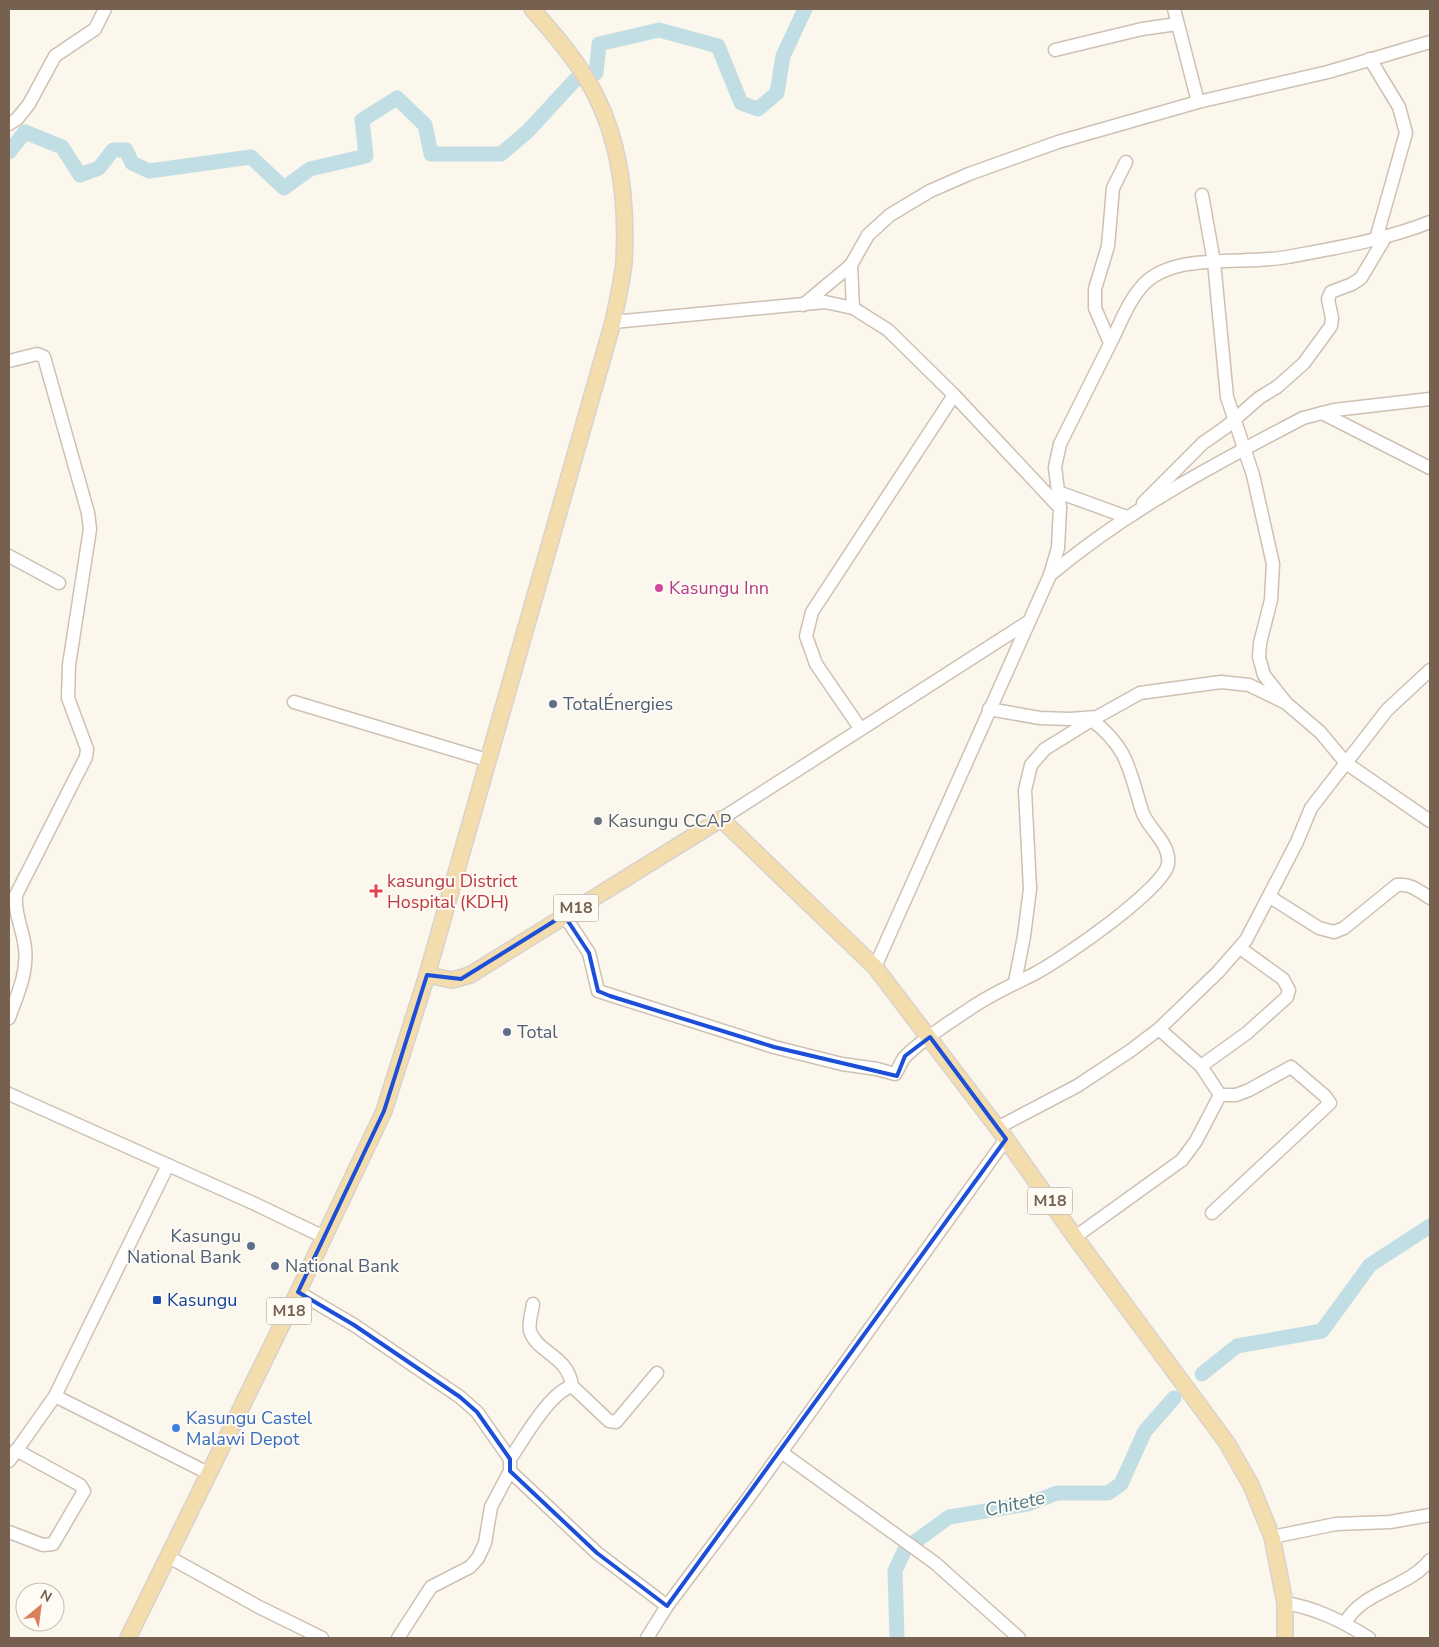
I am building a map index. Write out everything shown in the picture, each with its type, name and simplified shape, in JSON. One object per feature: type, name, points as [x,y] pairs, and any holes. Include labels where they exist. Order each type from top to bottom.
[{"type":"main road","points":[[427,975],[613,322],[624,263],[625,211],[617,154],[598,99],[574,59],[532,9]]},
{"type":"main road","name":"M18","points":[[128,1638],[298,1292],[384,1111],[427,975],[461,979],[721,818],[875,967],[1002,1133],[1075,1237],[1227,1443],[1251,1485],[1272,1537],[1285,1604],[1285,1638]]},
{"type":"street","points":[[9,124],[17,119],[29,104],[55,56],[95,29],[105,9]]},
{"type":"street","points":[[1055,50],[1142,28],[1177,15],[1198,102]]},
{"type":"street","points":[[803,305],[851,265],[868,234],[877,225],[930,191],[1058,142],[1198,102],[1276,86],[1430,42]]},
{"type":"street","points":[[1130,515],[1189,457],[1304,363],[1331,326],[1332,318],[1328,299],[1331,292],[1352,284],[1361,278],[1381,238],[1406,133],[1399,107],[1370,59]]},
{"type":"street","points":[[1110,343],[1095,308],[1095,289],[1108,246],[1113,188],[1126,162]]},
{"type":"street","points":[[1202,195],[1214,262],[1224,380],[1233,420],[1245,450],[1267,530],[1273,564],[1271,600],[1260,643],[1259,657],[1264,674],[1286,704]]},
{"type":"street","points":[[875,967],[1050,575],[1058,548],[1060,508],[1055,467],[1060,444],[1135,295],[1152,277],[1174,267],[1214,262],[1271,259],[1381,238],[1430,222]]},
{"type":"street","points":[[851,265],[853,308]]},
{"type":"street","points":[[613,322],[825,302],[853,308],[888,330],[954,395],[1060,508]]},
{"type":"street","points":[[9,361],[37,354],[44,357],[88,513],[90,529],[69,664],[68,698],[87,749],[86,757],[16,895],[15,908],[25,946],[26,970],[9,1018]]},
{"type":"street","points":[[860,728],[816,664],[806,636],[812,612],[954,395]]},
{"type":"street","points":[[1050,575],[1092,540],[1130,515],[1303,418],[1350,408],[1430,399]]},
{"type":"street","points":[[1322,413],[1430,468]]},
{"type":"street","points":[[1058,492],[1130,515]]},
{"type":"street","points":[[9,556],[59,583]]},
{"type":"street","points":[[721,818],[1028,622]]},
{"type":"street","points":[[647,1638],[667,1606],[781,1452],[1002,1133],[1101,1072],[1159,1029],[1193,998],[1240,948],[1270,897],[1311,808],[1387,710],[1430,671]]},
{"type":"street","points":[[1015,982],[1024,936],[1030,889],[1025,790],[1030,765],[1044,749],[1140,693],[1221,682],[1249,685],[1286,704],[1320,732],[1346,762],[1430,821]]},
{"type":"street","points":[[294,702],[487,760]]},
{"type":"street","points":[[564,915],[589,953],[598,991],[774,1047],[842,1064],[877,1068],[895,1074],[905,1056],[976,1004],[1035,973],[1091,937],[1132,905],[1163,875],[1167,867],[1168,858],[1160,838],[1144,818],[1121,748],[1094,719],[1040,718],[989,709]]},
{"type":"street","points":[[1270,897],[1319,928],[1334,932],[1344,928],[1397,885],[1404,884],[1414,887],[1430,898]]},
{"type":"street","points":[[1201,1066],[1247,1033],[1287,996],[1289,990],[1283,980],[1240,948]]},
{"type":"street","points":[[1159,1029],[1201,1066],[1220,1095]]},
{"type":"street","points":[[1212,1213],[1330,1103],[1326,1096],[1296,1069],[1291,1067],[1249,1090],[1236,1095],[1220,1095]]},
{"type":"street","points":[[9,1094],[324,1237]]},
{"type":"street","points":[[1075,1237],[1182,1160],[1196,1140],[1220,1095]]},
{"type":"street","points":[[9,1532],[43,1545],[53,1544],[84,1491],[80,1485],[12,1455],[55,1396],[168,1166]]},
{"type":"street","points":[[298,1292],[354,1325],[460,1397],[477,1412],[510,1465],[556,1516],[597,1553],[667,1606]]},
{"type":"street","points":[[533,1304],[530,1330],[535,1339],[565,1366],[571,1375],[572,1386],[609,1421],[616,1422],[657,1373]]},
{"type":"street","points":[[398,1638],[431,1587],[470,1567],[478,1558],[485,1543],[491,1507],[510,1465],[538,1418],[564,1389],[572,1386]]},
{"type":"street","points":[[55,1396],[208,1473]]},
{"type":"street","points":[[781,1452],[935,1564],[1019,1638]]},
{"type":"street","points":[[1272,1537],[1336,1524],[1390,1522],[1430,1515]]},
{"type":"street","points":[[168,1556],[258,1607],[322,1638]]},
{"type":"street","points":[[1345,1623],[1361,1604],[1407,1581],[1421,1571],[1430,1560]]},
{"type":"street","points":[[1285,1604],[1317,1610],[1345,1623],[1369,1638]]},
{"type":"highlighted area","points":[[564,915],[589,953],[598,991],[610,996],[774,1047],[897,1076],[905,1056],[930,1037],[1006,1139],[667,1606],[597,1553],[510,1471],[510,1459],[477,1412],[460,1397],[354,1325],[298,1292],[384,1111],[427,975],[461,979]]},
{"type":"waterway","points":[[596,73],[599,44],[659,30],[718,46],[741,103],[758,109],[777,93],[783,56],[805,9]]},
{"type":"waterway","points":[[9,152],[25,132],[62,147],[80,175],[99,168],[113,150],[126,150],[132,163],[149,171],[251,157],[284,188],[310,169],[366,156],[362,120],[397,98],[425,125],[431,154],[501,154],[528,131],[575,80]]},
{"type":"waterway","name":"Chitete","points":[[1202,1374],[1237,1346],[1322,1331],[1370,1265],[1430,1226]]},
{"type":"waterway","name":"Chitete","points":[[897,1638],[895,1571],[905,1549],[949,1517],[1028,1504],[1057,1493],[1108,1493],[1121,1484],[1145,1431],[1174,1398]]},
{"type":"place","name":"Kasungu Inn","points":[[659,588]]},
{"type":"place","name":"TotalÉnergies","points":[[553,704]]},
{"type":"place","name":"Kasungu CCAP","points":[[598,821]]},
{"type":"place","name":"kasungu District Hospital (KDH)","points":[[376,891]]},
{"type":"place","name":"Total","points":[[507,1032]]},
{"type":"place","name":"Kasungu National Bank","points":[[251,1246]]},
{"type":"place","name":"National Bank","points":[[275,1266]]},
{"type":"place","name":"Kasungu","points":[[157,1300]]},
{"type":"place","name":"Kasungu Castel Malawi Depot","points":[[176,1428]]}]
